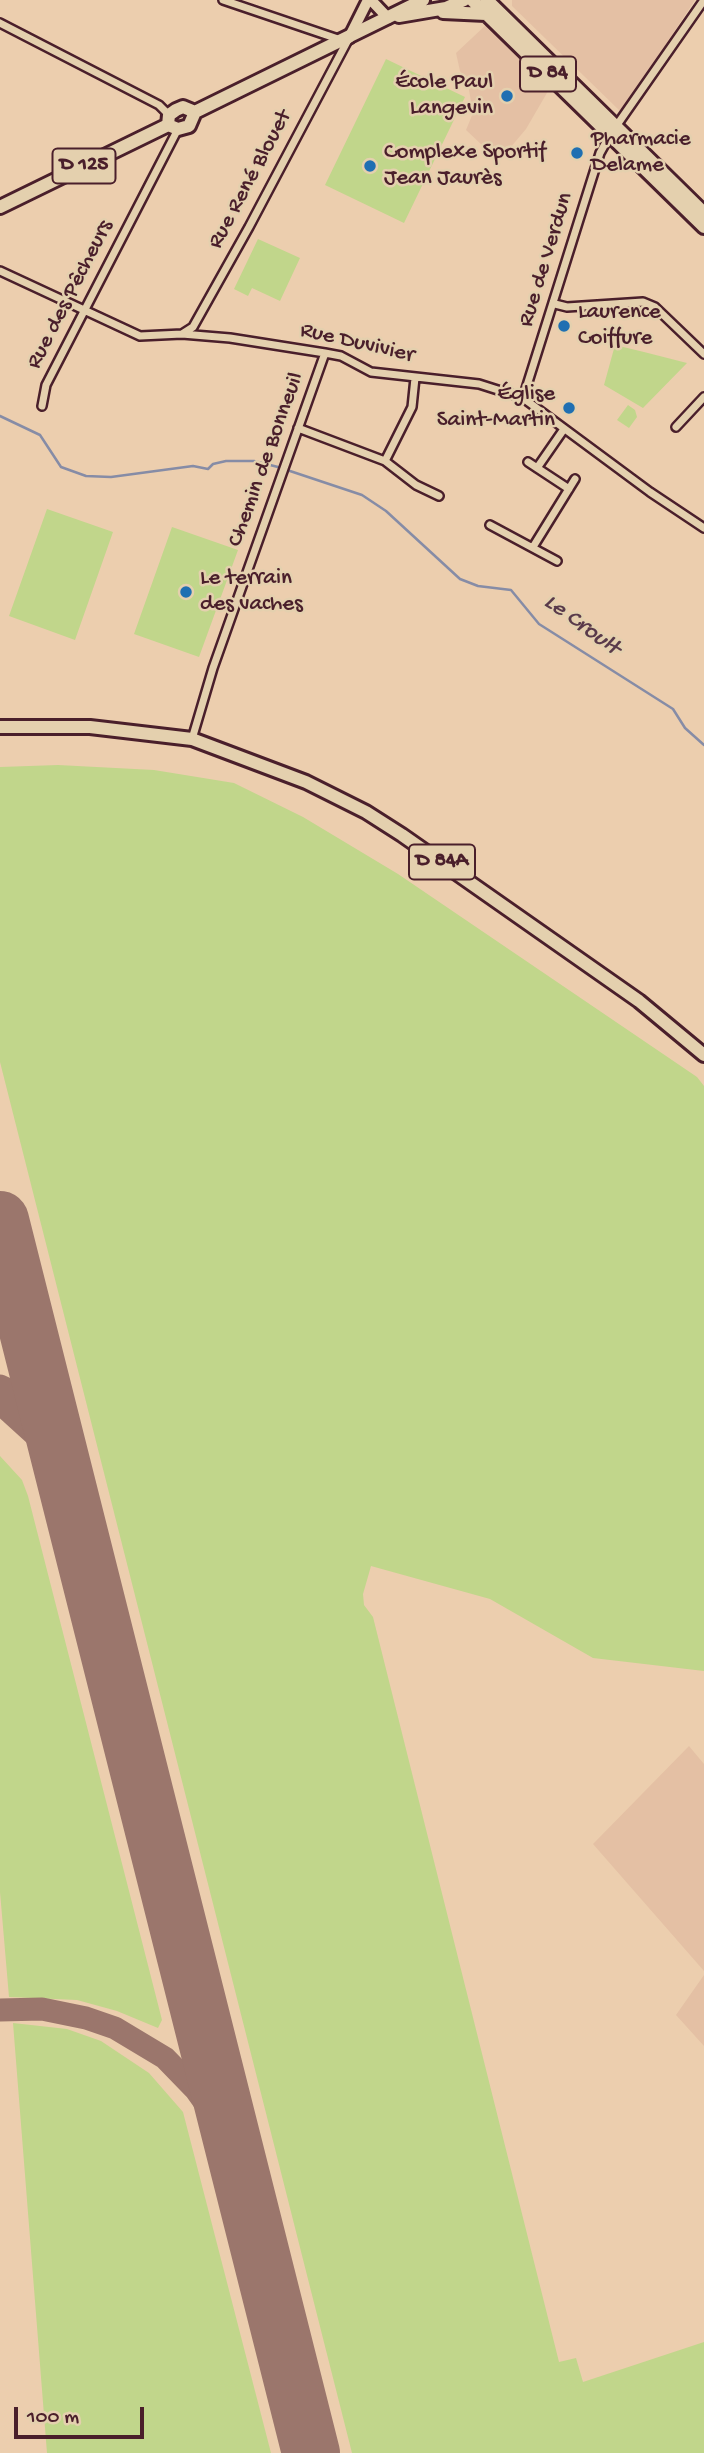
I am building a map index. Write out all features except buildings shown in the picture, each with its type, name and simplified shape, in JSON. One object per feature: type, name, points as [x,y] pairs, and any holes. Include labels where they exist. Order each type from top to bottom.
[{"type":"main road","points":[[172,123],[183,107],[195,112],[388,18],[426,5],[464,0]]},
{"type":"main road","points":[[472,0],[492,6]]},
{"type":"main road","points":[[426,5],[492,6]]},
{"type":"main road","name":"D 84","points":[[492,6],[704,227]]},
{"type":"main road","points":[[172,123],[192,123],[195,112]]},
{"type":"main road","name":"D 125","points":[[0,207],[172,123]]},
{"type":"main road","name":"D 84","points":[[613,130],[704,213]]},
{"type":"main road","name":"D 84A","points":[[0,727],[70,726],[192,739],[277,769],[338,797],[402,835],[639,1001],[704,1055]]},
{"type":"main road","name":"D 84A","points":[[148,733],[229,752]]},
{"type":"street","points":[[223,0],[346,40],[369,0],[388,18]]},
{"type":"street","name":"Rue de Verdun","points":[[523,398],[555,304],[600,153],[613,130],[704,0]]},
{"type":"street","points":[[0,23],[159,104],[172,123]]},
{"type":"street","name":"Rue René Blouet","points":[[182,334],[193,327],[249,227],[346,40]]},
{"type":"street","name":"Rue des Pêcheurs","points":[[42,406],[46,385],[84,311],[172,123]]},
{"type":"street","name":"Rue Duvivier","points":[[0,271],[140,336],[182,334],[230,338],[325,353],[341,356],[371,372],[479,384],[523,398],[704,528]]},
{"type":"street","points":[[555,304],[567,307],[643,302],[655,307],[704,354]]},
{"type":"street","name":"Chemin de Bonneuil","points":[[192,739],[214,668],[325,353]]},
{"type":"street","points":[[385,461],[412,407],[415,377]]},
{"type":"street","points":[[676,427],[704,397]]},
{"type":"street","points":[[298,429],[385,461],[416,485],[439,496]]},
{"type":"street","points":[[537,468],[564,429]]},
{"type":"street","points":[[528,462],[569,489]]},
{"type":"street","points":[[533,547],[575,479]]},
{"type":"street","points":[[489,524],[556,561]]},
{"type":"shaded area","points":[[512,0],[695,0],[621,112],[512,6]]},
{"type":"shaded area","name":"École Paul Langevin","points":[[488,23],[551,86],[526,129],[499,161],[466,130],[473,113],[469,90],[460,71],[456,53]]},
{"type":"shaded area","points":[[689,1746],[704,1764],[704,1971],[593,1844]]},
{"type":"shaded area","points":[[704,1975],[704,2046],[676,2015]]},
{"type":"green space","points":[[386,59],[465,97],[404,223],[325,185]]},
{"type":"green space","points":[[258,239],[300,258],[280,301],[252,288],[248,296],[234,289]]},
{"type":"green space","points":[[615,345],[687,363],[643,408],[604,385]]},
{"type":"green space","points":[[628,405],[635,410],[637,417],[629,428],[617,420]]},
{"type":"green space","points":[[47,509],[113,532],[75,640],[9,616]]},
{"type":"green space","name":"Le terrain des vaches","points":[[172,527],[238,550],[199,657],[134,634]]},
{"type":"green space","points":[[58,765],[154,770],[234,783],[303,817],[398,874],[697,1077],[704,1086],[704,1671],[593,1658],[490,1599],[371,1566],[363,1594],[364,1605],[373,1617],[559,2362],[576,2358],[583,2382],[704,2342],[704,2453],[352,2453],[0,1062],[0,767]]},
{"type":"green space","points":[[0,1456],[22,1480],[28,1496],[162,2020],[158,2028],[117,2011],[77,2000],[9,1997],[0,1892]]},
{"type":"green space","points":[[13,2023],[67,2029],[101,2041],[149,2073],[183,2112],[271,2453],[47,2453]]},
{"type":"waterway","name":"Le Croult","points":[[0,416],[40,435],[61,467],[86,476],[111,477],[193,466],[208,469],[213,464],[226,461],[254,461],[278,467]]},
{"type":"waterway","name":"Le Croult","points":[[287,470],[362,495],[386,511],[460,579],[478,586],[511,590],[539,624],[673,709],[685,728],[704,745]]},
{"type":"taxiway","points":[[0,1386],[28,1399],[44,1416],[54,1435]]},
{"type":"taxiway","points":[[0,1403],[43,1442],[67,1486]]},
{"type":"taxiway","points":[[0,2010],[42,2009],[86,2018],[115,2028],[165,2058],[196,2090],[216,2118],[243,2184]]},
{"type":"runway","points":[[0,1220],[311,2453]]},
{"type":"place","name":"École Paul Langevin","points":[[507,96]]},
{"type":"place","name":"Pharmacie Delame","points":[[577,153]]},
{"type":"place","name":"Complexe Sportif Jean Jaurès","points":[[370,166]]},
{"type":"place","name":"Laurence Coiffure","points":[[564,326]]},
{"type":"place","name":"Église Saint-Martin","points":[[569,408]]},
{"type":"place","name":"Le terrain des vaches","points":[[186,592]]}]
